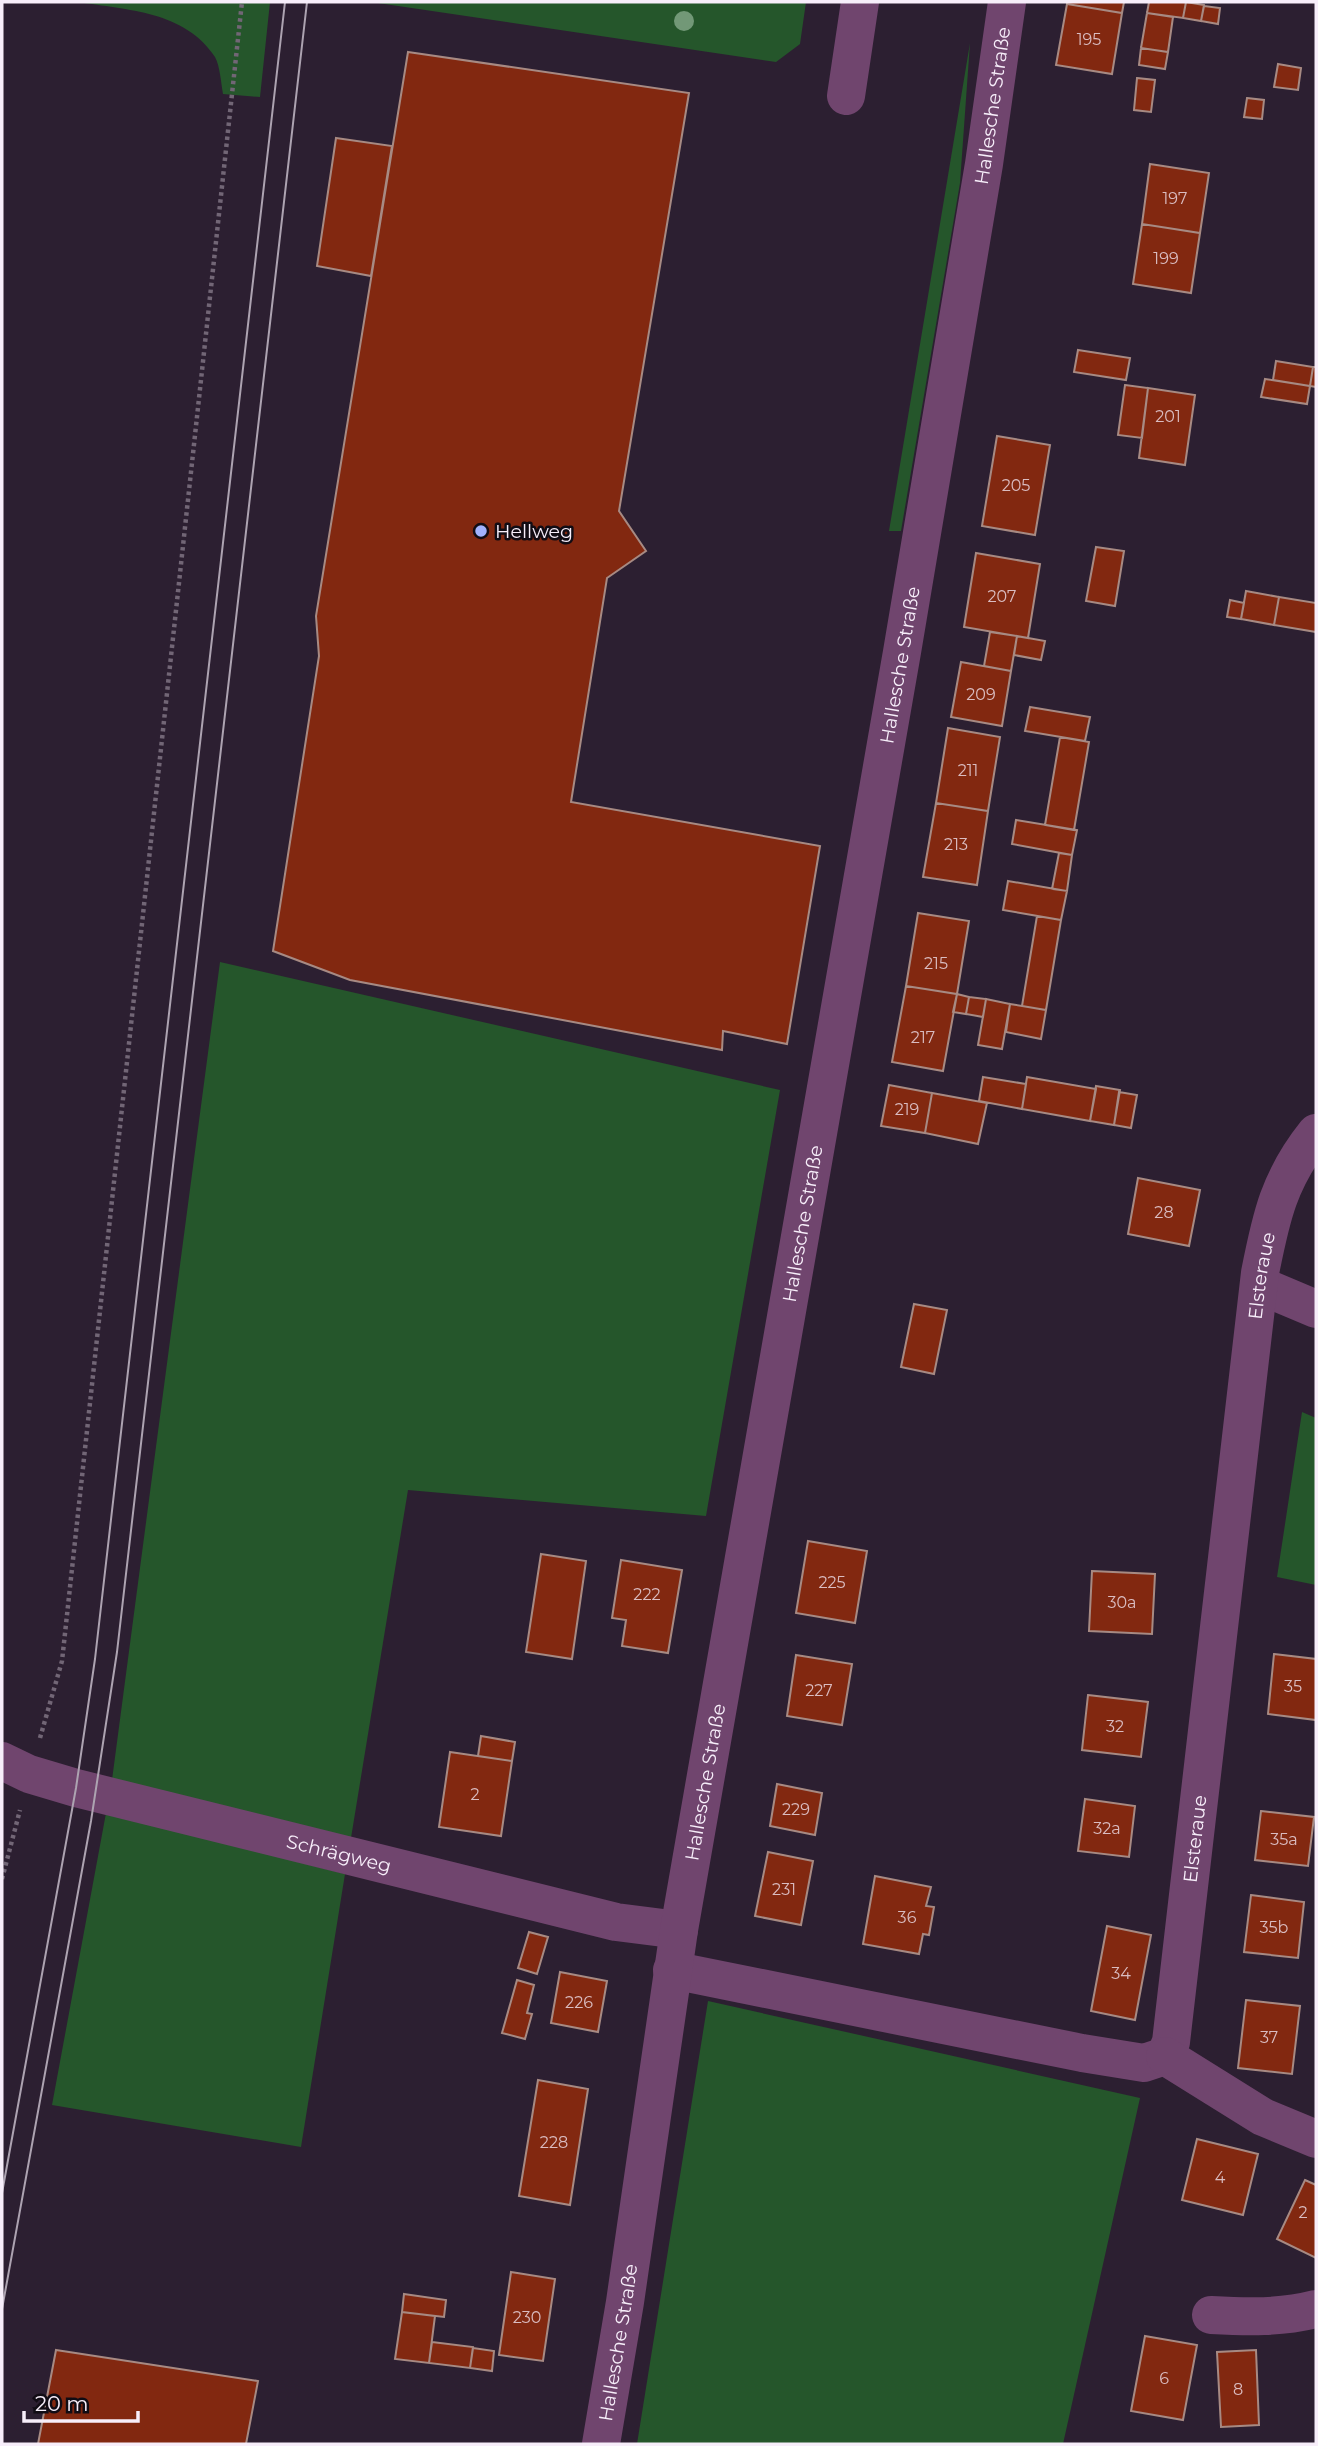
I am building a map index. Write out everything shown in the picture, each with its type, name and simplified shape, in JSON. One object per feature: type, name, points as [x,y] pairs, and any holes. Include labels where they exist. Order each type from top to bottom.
[{"type":"street","points":[[846,96],[860,2]]},
{"type":"street","name":"Hallesche Straße","points":[[601,2444],[625,2302],[672,1970],[913,584],[984,164],[1007,2]]},
{"type":"street","name":"Elsteraue","points":[[1165,2056],[1173,2028],[1259,1285],[1270,1221],[1283,1181],[1316,1133]]},
{"type":"street","points":[[1259,1285],[1316,1309]]},
{"type":"street","name":"Schrägweg","points":[[16,1767],[76,1788],[436,1879],[616,1922],[679,1930]]},
{"type":"street","points":[[672,1970],[1082,2053],[1144,2063],[1165,2056],[1263,2117],[1316,2139]]},
{"type":"street","points":[[1211,2315],[1250,2317],[1294,2314],[1316,2309]]},
{"type":"path","points":[[2,1879],[16,1767],[62,1661],[242,2]]},
{"type":"green space","points":[[78,2],[270,2],[260,97],[223,94],[215,57],[203,42],[171,21],[135,11]]},
{"type":"green space","points":[[371,2],[806,2],[800,44],[776,62]]},
{"type":"green space","points":[[970,43],[960,183],[901,531],[889,531]]},
{"type":"green space","points":[[220,962],[780,1090],[706,1516],[408,1490],[350,1844],[112,1780]]},
{"type":"green space","points":[[1302,1412],[1316,1418],[1316,1585],[1277,1577]]},
{"type":"green space","points":[[106,1813],[345,1874],[301,2147],[52,2105]]},
{"type":"green space","points":[[708,2001],[1140,2098],[1063,2444],[637,2444]]},
{"type":"building","points":[[1067,2],[1124,2],[1122,13]]},
{"type":"building","points":[[1149,2],[1186,2],[1183,18],[1147,13]]},
{"type":"building","points":[[1186,2],[1204,5],[1201,21],[1183,18]]},
{"type":"building","points":[[1067,4],[1122,13],[1112,74],[1056,65]]},
{"type":"building","points":[[1204,6],[1220,8],[1218,24],[1201,21]]},
{"type":"building","points":[[1147,13],[1173,17],[1168,52],[1141,48]]},
{"type":"building","points":[[1141,48],[1168,52],[1165,69],[1139,65]]},
{"type":"building","name":"Hellweg","points":[[408,52],[689,93],[619,511],[646,551],[607,578],[571,802],[820,846],[787,1044],[723,1031],[722,1050],[350,980],[273,951],[319,656],[316,616]]},
{"type":"building","points":[[1278,64],[1301,68],[1298,90],[1274,87]]},
{"type":"building","points":[[1137,78],[1155,80],[1151,112],[1134,110]]},
{"type":"building","points":[[1247,98],[1264,100],[1262,119],[1244,117]]},
{"type":"building","points":[[336,138],[392,146],[371,276],[317,266]]},
{"type":"building","points":[[1150,164],[1209,173],[1200,233],[1142,224]]},
{"type":"building","points":[[1142,224],[1200,233],[1191,293],[1133,284]]},
{"type":"building","points":[[1078,350],[1130,358],[1126,380],[1074,372]]},
{"type":"building","points":[[1276,361],[1313,367],[1310,386],[1273,380]]},
{"type":"building","points":[[1313,367],[1316,367],[1316,387],[1310,386]]},
{"type":"building","points":[[1265,379],[1310,386],[1307,404],[1261,397]]},
{"type":"building","points":[[1125,385],[1148,388],[1142,438],[1118,435]]},
{"type":"building","points":[[1148,388],[1195,395],[1185,465],[1139,458]]},
{"type":"building","points":[[997,436],[1050,445],[1035,535],[982,526]]},
{"type":"building","points":[[1096,547],[1124,551],[1115,606],[1086,601]]},
{"type":"building","points":[[976,553],[1040,564],[1028,638],[964,627]]},
{"type":"building","points":[[1246,591],[1279,597],[1274,625],[1241,619]]},
{"type":"building","points":[[1279,597],[1316,603],[1316,632],[1274,625]]},
{"type":"building","points":[[1230,600],[1244,603],[1241,619],[1227,617]]},
{"type":"building","points":[[990,632],[1017,636],[1011,671],[984,666]]},
{"type":"building","points":[[1017,636],[1045,641],[1041,660],[1014,655]]},
{"type":"building","points":[[961,662],[1011,671],[1002,726],[951,717]]},
{"type":"building","points":[[1030,707],[1090,717],[1085,741],[1025,731]]},
{"type":"building","points":[[948,728],[1000,737],[988,811],[936,803]]},
{"type":"building","points":[[1060,737],[1089,742],[1074,830],[1045,825]]},
{"type":"building","points":[[936,803],[988,811],[977,885],[923,877]]},
{"type":"building","points":[[1016,820],[1077,830],[1072,855],[1012,844]]},
{"type":"building","points":[[1059,853],[1072,855],[1067,891],[1052,889]]},
{"type":"building","points":[[1008,881],[1067,891],[1061,920],[1003,910]]},
{"type":"building","points":[[918,913],[969,921],[957,994],[906,986]]},
{"type":"building","points":[[1037,916],[1061,920],[1046,1010],[1022,1006]]},
{"type":"building","points":[[906,986],[957,994],[943,1071],[892,1062]]},
{"type":"building","points":[[957,994],[969,997],[966,1014],[953,1012]]},
{"type":"building","points":[[969,997],[986,999],[983,1017],[966,1014]]},
{"type":"building","points":[[986,999],[1010,1004],[1002,1049],[978,1045]]},
{"type":"building","points":[[1010,1004],[1046,1010],[1041,1039],[1006,1032]]},
{"type":"building","points":[[983,1077],[1026,1084],[1022,1109],[979,1101]]},
{"type":"building","points":[[1027,1077],[1096,1089],[1090,1121],[1022,1109]]},
{"type":"building","points":[[889,1085],[932,1093],[925,1133],[881,1126]]},
{"type":"building","points":[[1096,1086],[1120,1090],[1114,1125],[1090,1121]]},
{"type":"building","points":[[1119,1092],[1137,1095],[1131,1128],[1114,1125]]},
{"type":"building","points":[[932,1093],[987,1103],[978,1144],[925,1133]]},
{"type":"building","points":[[1138,1178],[1200,1190],[1189,1246],[1128,1234]]},
{"type":"building","points":[[914,1304],[947,1310],[934,1374],[901,1367]]},
{"type":"building","points":[[808,1541],[867,1551],[855,1623],[796,1613]]},
{"type":"building","points":[[541,1554],[586,1561],[572,1659],[526,1652]]},
{"type":"building","points":[[621,1560],[682,1570],[668,1653],[622,1646],[626,1620],[612,1618]]},
{"type":"building","points":[[1092,1571],[1155,1574],[1152,1634],[1089,1631]]},
{"type":"building","points":[[1274,1654],[1316,1659],[1316,1720],[1268,1714]]},
{"type":"building","points":[[796,1655],[852,1664],[842,1725],[787,1716]]},
{"type":"building","points":[[1088,1695],[1148,1702],[1141,1757],[1082,1750]]},
{"type":"building","points":[[481,1736],[515,1742],[512,1761],[478,1756]]},
{"type":"building","points":[[450,1752],[512,1761],[501,1836],[439,1827]]},
{"type":"building","points":[[777,1784],[822,1793],[815,1835],[770,1826]]},
{"type":"building","points":[[1085,1799],[1135,1806],[1129,1857],[1078,1851]]},
{"type":"building","points":[[1261,1811],[1314,1817],[1308,1866],[1255,1860]]},
{"type":"building","points":[[768,1852],[813,1861],[801,1925],[755,1916]]},
{"type":"building","points":[[875,1876],[931,1887],[926,1906],[934,1907],[929,1935],[923,1934],[919,1954],[863,1944]]},
{"type":"building","points":[[1251,1895],[1304,1902],[1298,1958],[1244,1952]]},
{"type":"building","points":[[1107,1926],[1151,1935],[1135,2020],[1091,2011]]},
{"type":"building","points":[[529,1932],[548,1937],[537,1974],[518,1968]]},
{"type":"building","points":[[560,1972],[607,1981],[598,2032],[551,2023]]},
{"type":"building","points":[[517,1980],[534,1985],[527,2013],[532,2014],[525,2039],[502,2033]]},
{"type":"building","points":[[1246,2000],[1300,2006],[1292,2074],[1238,2068]]},
{"type":"building","points":[[538,2080],[588,2089],[570,2205],[519,2196]]},
{"type":"building","points":[[1197,2139],[1258,2154],[1243,2215],[1182,2200]]},
{"type":"building","points":[[1305,2180],[1316,2185],[1316,2258],[1277,2239]]},
{"type":"building","points":[[511,2272],[555,2279],[543,2361],[499,2355]]},
{"type":"building","points":[[404,2294],[446,2300],[444,2317],[402,2312]]},
{"type":"building","points":[[402,2312],[435,2316],[429,2363],[395,2359]]},
{"type":"building","points":[[1145,2336],[1197,2345],[1183,2420],[1131,2411]]},
{"type":"building","points":[[432,2342],[473,2347],[470,2368],[429,2363]]},
{"type":"building","points":[[473,2348],[494,2351],[492,2371],[470,2368]]},
{"type":"building","points":[[56,2350],[258,2381],[246,2444],[38,2444]]},
{"type":"building","points":[[1256,2350],[1259,2425],[1221,2427],[1217,2352]]},
{"type":"tram line","points":[[2,2193],[76,1788],[95,1659],[285,2]]},
{"type":"tram line","points":[[2,2309],[91,1821],[117,1652],[307,2]]},
{"type":"place","name":"Hellweg","points":[[481,531]]}]
